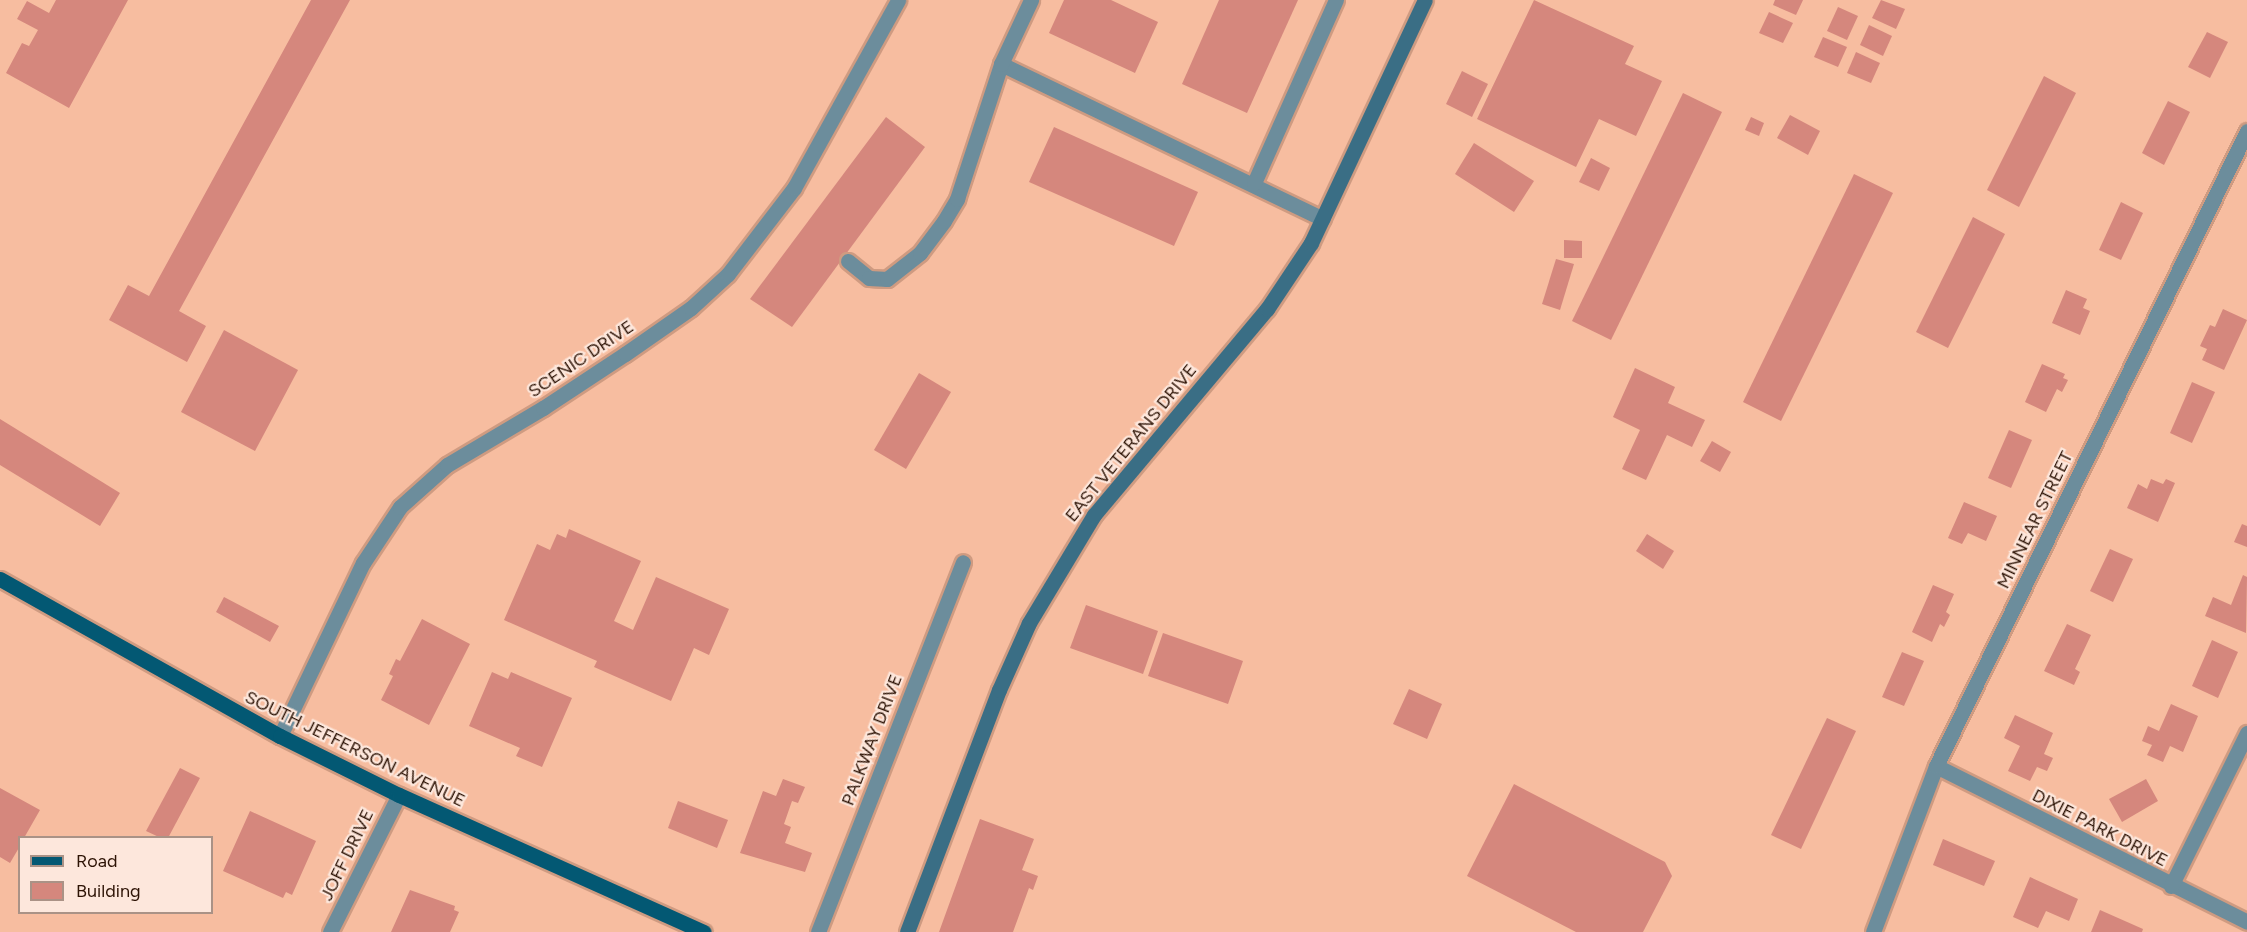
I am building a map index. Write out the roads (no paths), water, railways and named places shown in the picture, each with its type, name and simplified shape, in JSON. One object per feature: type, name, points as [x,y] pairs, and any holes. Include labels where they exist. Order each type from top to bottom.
[{"type":"main road","name":"SOUTH JEFFERSON AVENUE","points":[[0,579],[280,736],[399,795],[704,932]]},
{"type":"street","name":"SCENIC DRIVE","points":[[280,736],[363,563],[400,507],[447,465],[625,354],[691,308],[728,274],[794,188],[898,0]]},
{"type":"street","points":[[848,261],[869,279],[887,279],[920,253],[957,199],[1001,64],[1031,0]]},
{"type":"street","points":[[1254,183],[1336,0]]},
{"type":"street","name":"EAST VETERANS DRIVE","points":[[908,932],[999,690],[1029,624],[1070,550],[1099,508],[1267,309],[1323,219],[1425,0]]},
{"type":"street","points":[[1001,64],[1254,183],[1323,219]]},
{"type":"street","name":"MINNEAR STREET","points":[[1873,932],[1936,766],[2247,131]]},
{"type":"street","name":"PALKWAY DRIVE","points":[[818,932],[963,562]]},
{"type":"street","points":[[2171,886],[2247,733]]},
{"type":"street","name":"DIXIE PARK DRIVE","points":[[1936,766],[2171,886],[2247,922]]},
{"type":"street","name":"JOFF DRIVE","points":[[330,932],[399,795]]}]
